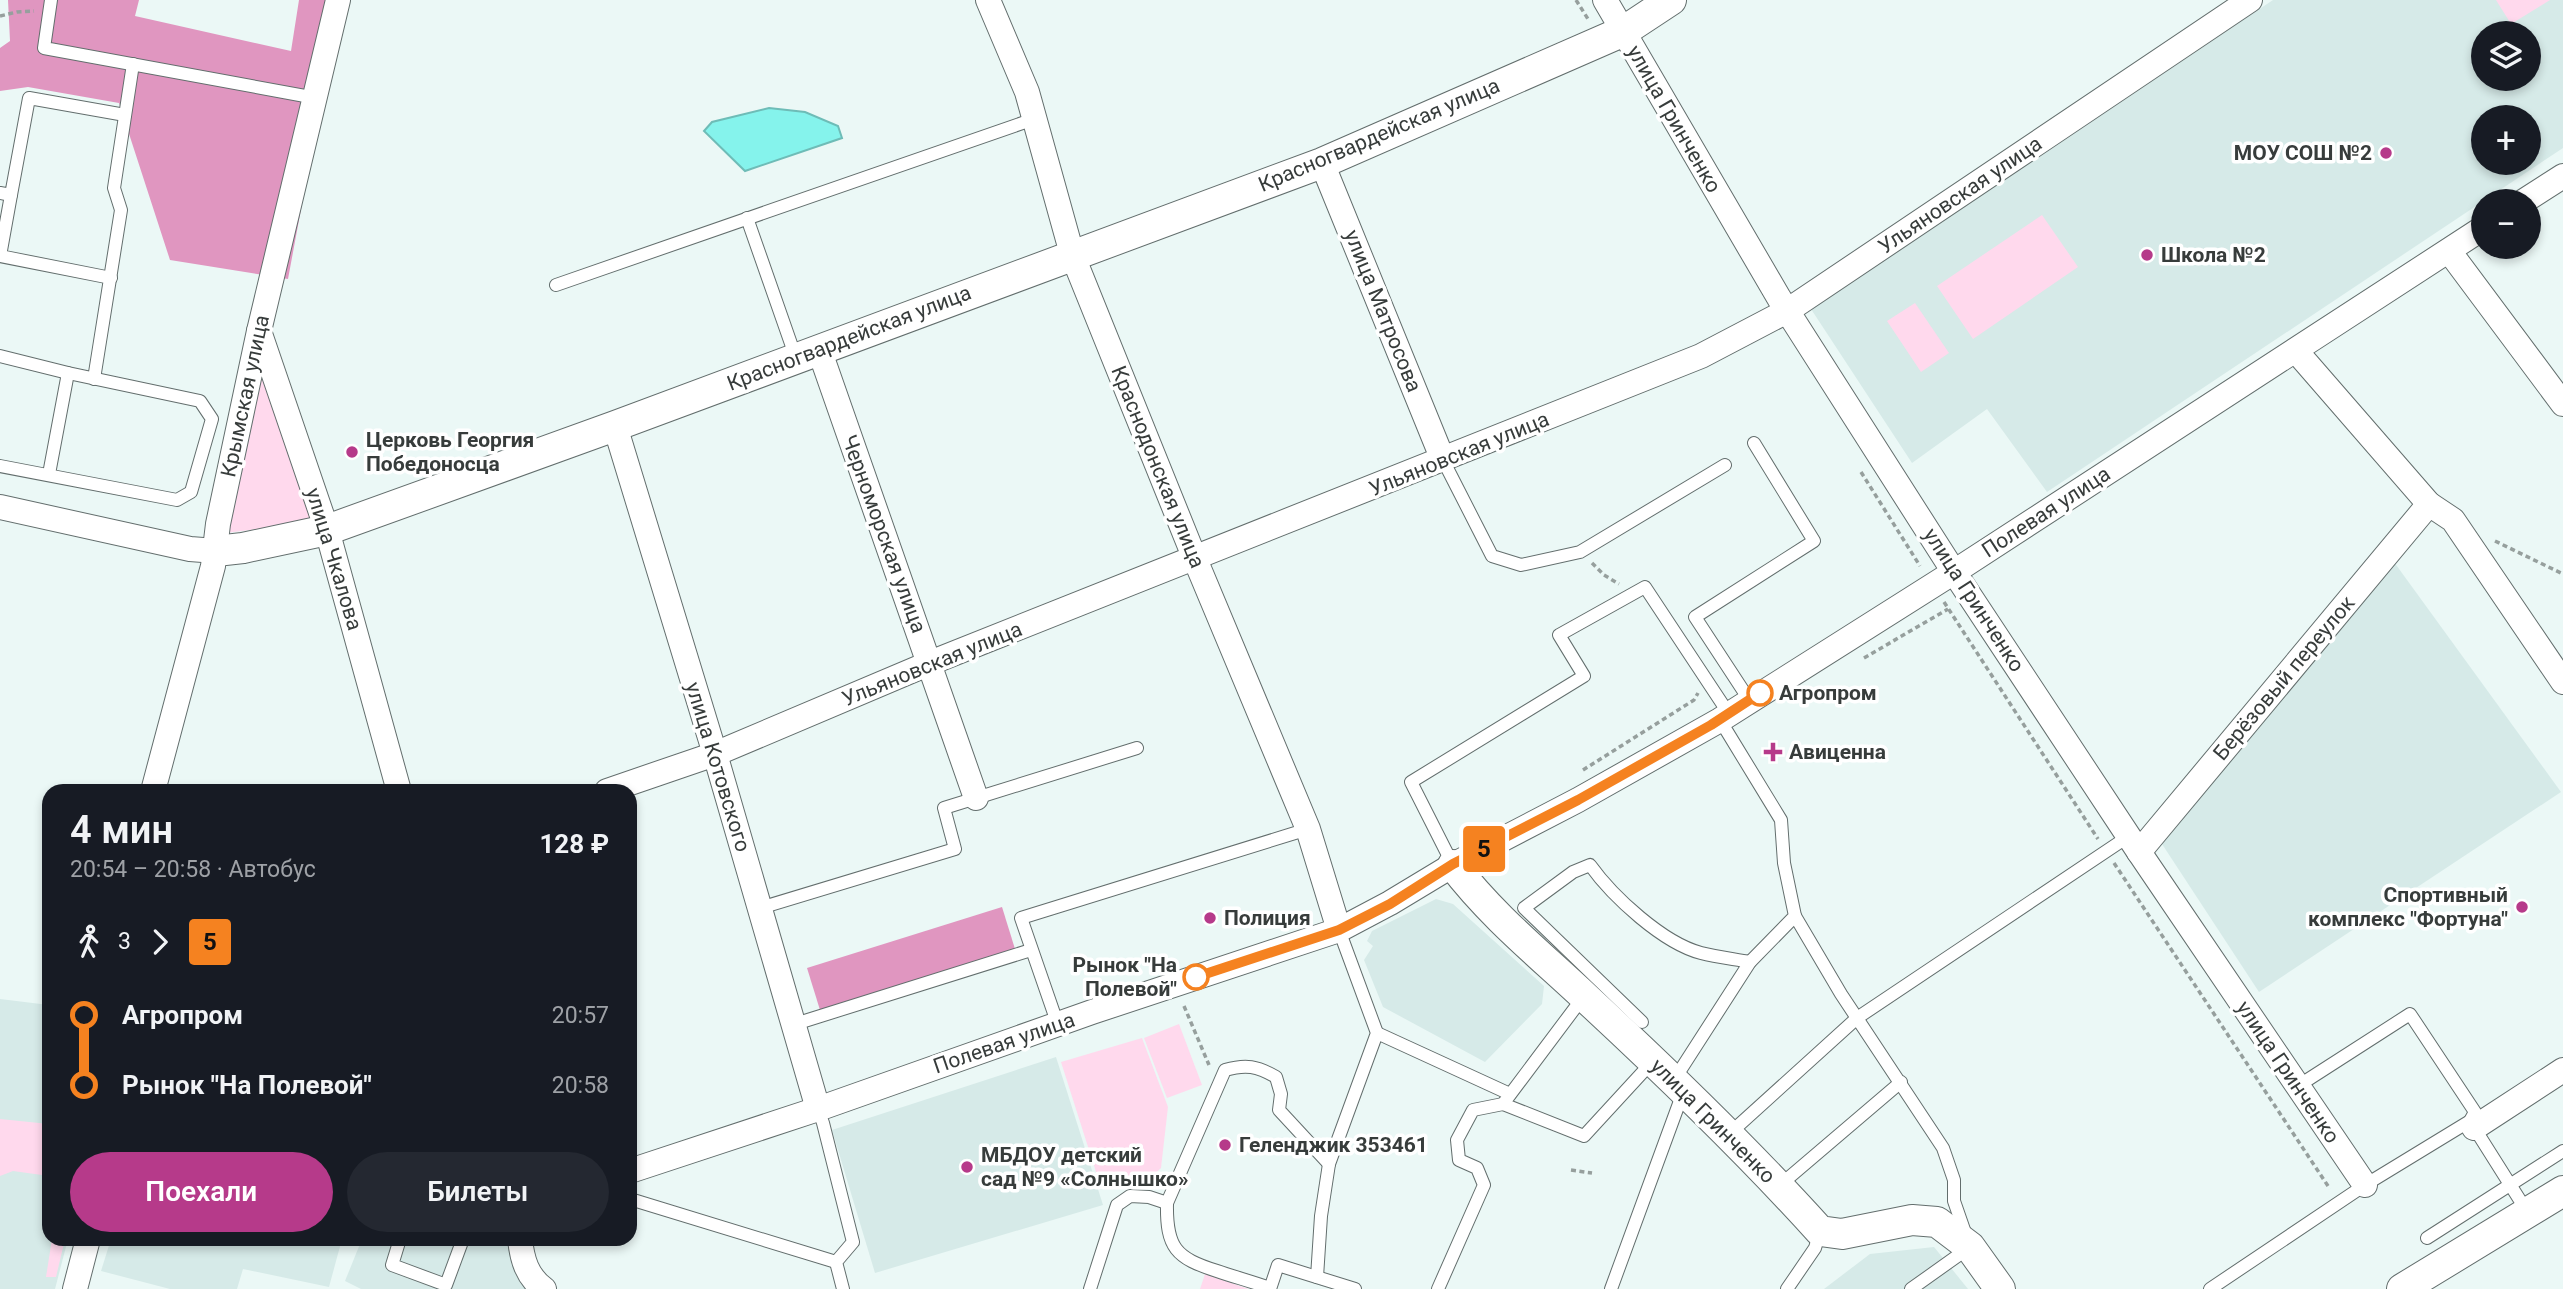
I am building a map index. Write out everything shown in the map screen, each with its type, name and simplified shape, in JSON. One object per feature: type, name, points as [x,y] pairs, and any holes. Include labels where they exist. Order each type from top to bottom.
[{"type":"street","name":"Крымская улица","points":[[155,784],[216,551],[218,524],[259,331],[338,0]]},
{"type":"street","name":"Краснодонская улица","points":[[988,0],[1027,92],[1072,254],[1308,829],[1339,930]]},
{"type":"street","name":"улица Гринченко","points":[[1605,0],[1787,311],[1954,572],[2365,1185]]},
{"type":"street","name":"Красногвардейская улица","points":[[0,507],[190,549],[216,551],[327,530],[1322,163],[1624,31],[1671,0]]},
{"type":"street","name":"Ульяновская улица","points":[[627,784],[715,754],[930,663],[1701,356],[1787,311],[2250,0]]},
{"type":"street","name":"улица Матросова","points":[[1322,163],[1443,460]]},
{"type":"street","points":[[2541,190],[2563,176]]},
{"type":"street","name":"Полевая улица","points":[[637,1169],[1339,930],[1390,904],[1453,864],[1578,800],[1733,712],[1954,572],[2471,236]]},
{"type":"street","points":[[2449,251],[2563,404]]},
{"type":"street","name":"улица Чкалова","points":[[259,331],[327,530],[397,784]]},
{"type":"street","points":[[2296,351],[2428,504],[2453,520],[2563,682]]},
{"type":"street","name":"Черноморская улица","points":[[807,354],[930,663],[976,798]]},
{"type":"street","name":"улица Котовского","points":[[615,426],[715,754],[818,1109]]},
{"type":"street","name":"Берёзовый переулок","points":[[2134,844],[2428,504]]},
{"type":"street","name":"улица Гринченко","points":[[1453,864],[1468,885],[1515,916],[1584,996],[1671,1077],[1779,1186],[1819,1231]]},
{"type":"street","points":[[2472,1125],[2563,1070]]},
{"type":"street","points":[[2402,1289],[2563,1191]]},
{"type":"street","points":[[1819,1231],[1842,1234],[1912,1220],[1937,1222],[1970,1247],[2000,1289]]},
{"type":"street","points":[[75,1289],[86,1246]]},
{"type":"street","points":[[521,1246],[523,1261],[536,1283],[544,1289]]},
{"type":"lane","points":[[51,6],[44,48],[316,98]]},
{"type":"lane","points":[[94,379],[121,210],[114,188],[134,64]]},
{"type":"lane","points":[[111,278],[0,256],[6,194],[29,98],[125,115]]},
{"type":"lane","points":[[556,285],[1034,119]]},
{"type":"lane","points":[[747,218],[807,354]]},
{"type":"lane","points":[[0,356],[200,401],[212,419],[191,492],[177,500],[0,466]]},
{"type":"lane","points":[[49,474],[68,373]]},
{"type":"lane","points":[[1754,443],[1814,541],[1695,617],[1781,820],[1784,863],[1795,916],[1857,1018],[1943,1148],[1954,1180],[1954,1200],[1970,1247],[1915,1288]]},
{"type":"lane","points":[[1443,460],[1492,556],[1521,565],[1580,552],[1725,466]]},
{"type":"lane","points":[[1453,864],[1411,782],[1584,676],[1559,635],[1645,587],[1710,683],[1733,712]]},
{"type":"lane","points":[[760,908],[955,849],[944,808],[1137,748]]},
{"type":"lane","points":[[1058,1025],[1021,918],[1308,829]]},
{"type":"lane","points":[[1728,1135],[1857,1018],[2134,844]]},
{"type":"lane","points":[[1642,1022],[1515,916],[1573,873],[1590,865],[1608,889],[1658,931],[1699,953],[1750,962]]},
{"type":"lane","points":[[1611,1289],[1671,1077],[1750,962],[1795,916]]},
{"type":"lane","points":[[1317,1277],[1321,1216],[1329,1164],[1377,1033],[1339,930]]},
{"type":"lane","points":[[794,1024],[1031,950]]},
{"type":"lane","points":[[1438,1289],[1484,1185],[1477,1168],[1459,1160],[1457,1140],[1473,1110],[1507,1099],[1578,1000],[1584,996]]},
{"type":"lane","points":[[2298,1086],[2410,1014],[2475,1112],[2472,1125],[2528,1213]]},
{"type":"lane","points":[[1377,1033],[1584,1136],[1671,1077]]},
{"type":"lane","points":[[1329,1164],[1279,1110],[1281,1094],[1276,1077],[1263,1070],[1242,1066],[1225,1070],[1167,1203],[1169,1235],[1187,1261],[1270,1289],[1278,1265],[1355,1289]]},
{"type":"lane","points":[[1779,1186],[1901,1082]]},
{"type":"lane","points":[[818,1109],[853,1242],[836,1262]]},
{"type":"lane","points":[[2210,1289],[2365,1185],[2472,1125]]},
{"type":"lane","points":[[2427,1238],[2563,1151]]},
{"type":"lane","points":[[1090,1289],[1117,1205],[1130,1196],[1149,1197],[1167,1203]]},
{"type":"lane","points":[[637,1201],[836,1262]]},
{"type":"lane","points":[[1787,1289],[1815,1248],[1819,1231]]},
{"type":"lane","points":[[398,1246],[392,1265],[446,1285],[460,1246]]},
{"type":"lane","points":[[836,1262],[843,1289]]},
{"type":"path","points":[[0,16],[51,6]]},
{"type":"path","points":[[2489,538],[2563,574]]},
{"type":"path","points":[[1580,552],[1604,575],[1634,593]]},
{"type":"path","points":[[1578,772],[1695,700],[1699,689],[1710,683]]},
{"type":"path","points":[[1184,1006],[1218,1086]]},
{"type":"path","points":[[1571,1170],[1592,1173]]},
{"type":"shaded area","points":[[8,0],[139,0],[135,16],[291,51],[299,0],[340,0],[288,279],[170,260],[119,103],[28,87],[0,91],[0,48],[10,41]]},
{"type":"shaded area","name":"Школа №2","points":[[2273,0],[2563,0],[2563,148],[2541,163],[2541,105],[2471,105],[2471,175],[2522,175],[2502,189],[2471,189],[2471,209],[2047,492],[1987,409],[1912,463],[1811,309]]},
{"type":"shaded area","points":[[2496,0],[2550,0],[2516,21],[2509,21]]},
{"type":"shaded area","points":[[2042,215],[2078,267],[1973,339],[1937,286]]},
{"type":"shaded area","points":[[1915,303],[1949,353],[1921,372],[1887,321]]},
{"type":"shaded area","points":[[262,358],[316,522],[226,533]]},
{"type":"shaded area","points":[[2394,562],[2561,792],[2259,992],[2162,844]]},
{"type":"shaded area","points":[[1436,899],[1453,904],[1544,986],[1542,1004],[1485,1062],[1383,1007],[1364,960],[1373,946],[1367,941],[1372,931]]},
{"type":"shaded area","points":[[1002,907],[1015,949],[820,1010],[807,968]]},
{"type":"shaded area","points":[[0,999],[42,1004],[42,1246],[66,1246],[55,1289],[0,1289]]},
{"type":"shaded area","points":[[1179,1024],[1202,1085],[1167,1098],[1144,1038]]},
{"type":"shaded area","points":[[1142,1038],[1168,1107],[1161,1168],[1142,1186],[1096,1172],[1061,1062]]},
{"type":"shaded area","name":"МБДОУ детский сад №9 «Солнышко»","points":[[1056,1057],[1103,1205],[875,1273],[832,1130]]},
{"type":"shaded area","points":[[0,1119],[42,1123],[42,1175],[13,1171],[0,1176]]},
{"type":"shaded area","points":[[51,1246],[63,1246],[56,1277],[46,1277]]},
{"type":"shaded area","points":[[109,1246],[340,1246],[329,1287],[243,1269],[237,1289],[170,1289],[101,1271]]},
{"type":"shaded area","points":[[359,1246],[517,1246],[527,1289],[361,1289],[345,1281]]},
{"type":"shaded area","points":[[1934,1247],[1968,1289],[1824,1289],[1870,1254]]},
{"type":"shaded area","points":[[1205,1274],[1249,1289],[1200,1289]]},
{"type":"water","points":[[769,108],[805,112],[838,126],[842,138],[745,171],[704,131],[712,122]]},
{"type":"bus line","name":"5","points":[[1196,977],[1339,930],[1390,904],[1453,864],[1578,800],[1711,725],[1760,693]]},
{"type":"place","name":"МОУ СОШ №2","points":[[2386,153]]},
{"type":"place","name":"Школа №2","points":[[2147,255]]},
{"type":"place","name":"Церковь Георгия Победоносца","points":[[352,452]]},
{"type":"place","name":"Агропром","points":[[1760,693]]},
{"type":"place","name":"Авиценна","points":[[1773,752]]},
{"type":"place","name":"Спортивный комплекс \"Фортуна\"","points":[[2522,907]]},
{"type":"place","name":"Полиция","points":[[1210,918]]},
{"type":"place","name":"Рынок \"На Полевой\"","points":[[1196,977]]},
{"type":"place","name":"Геленджик 353461","points":[[1225,1145]]},
{"type":"place","name":"МБДОУ детский сад №9 «Солнышко»","points":[[967,1167]]}]
